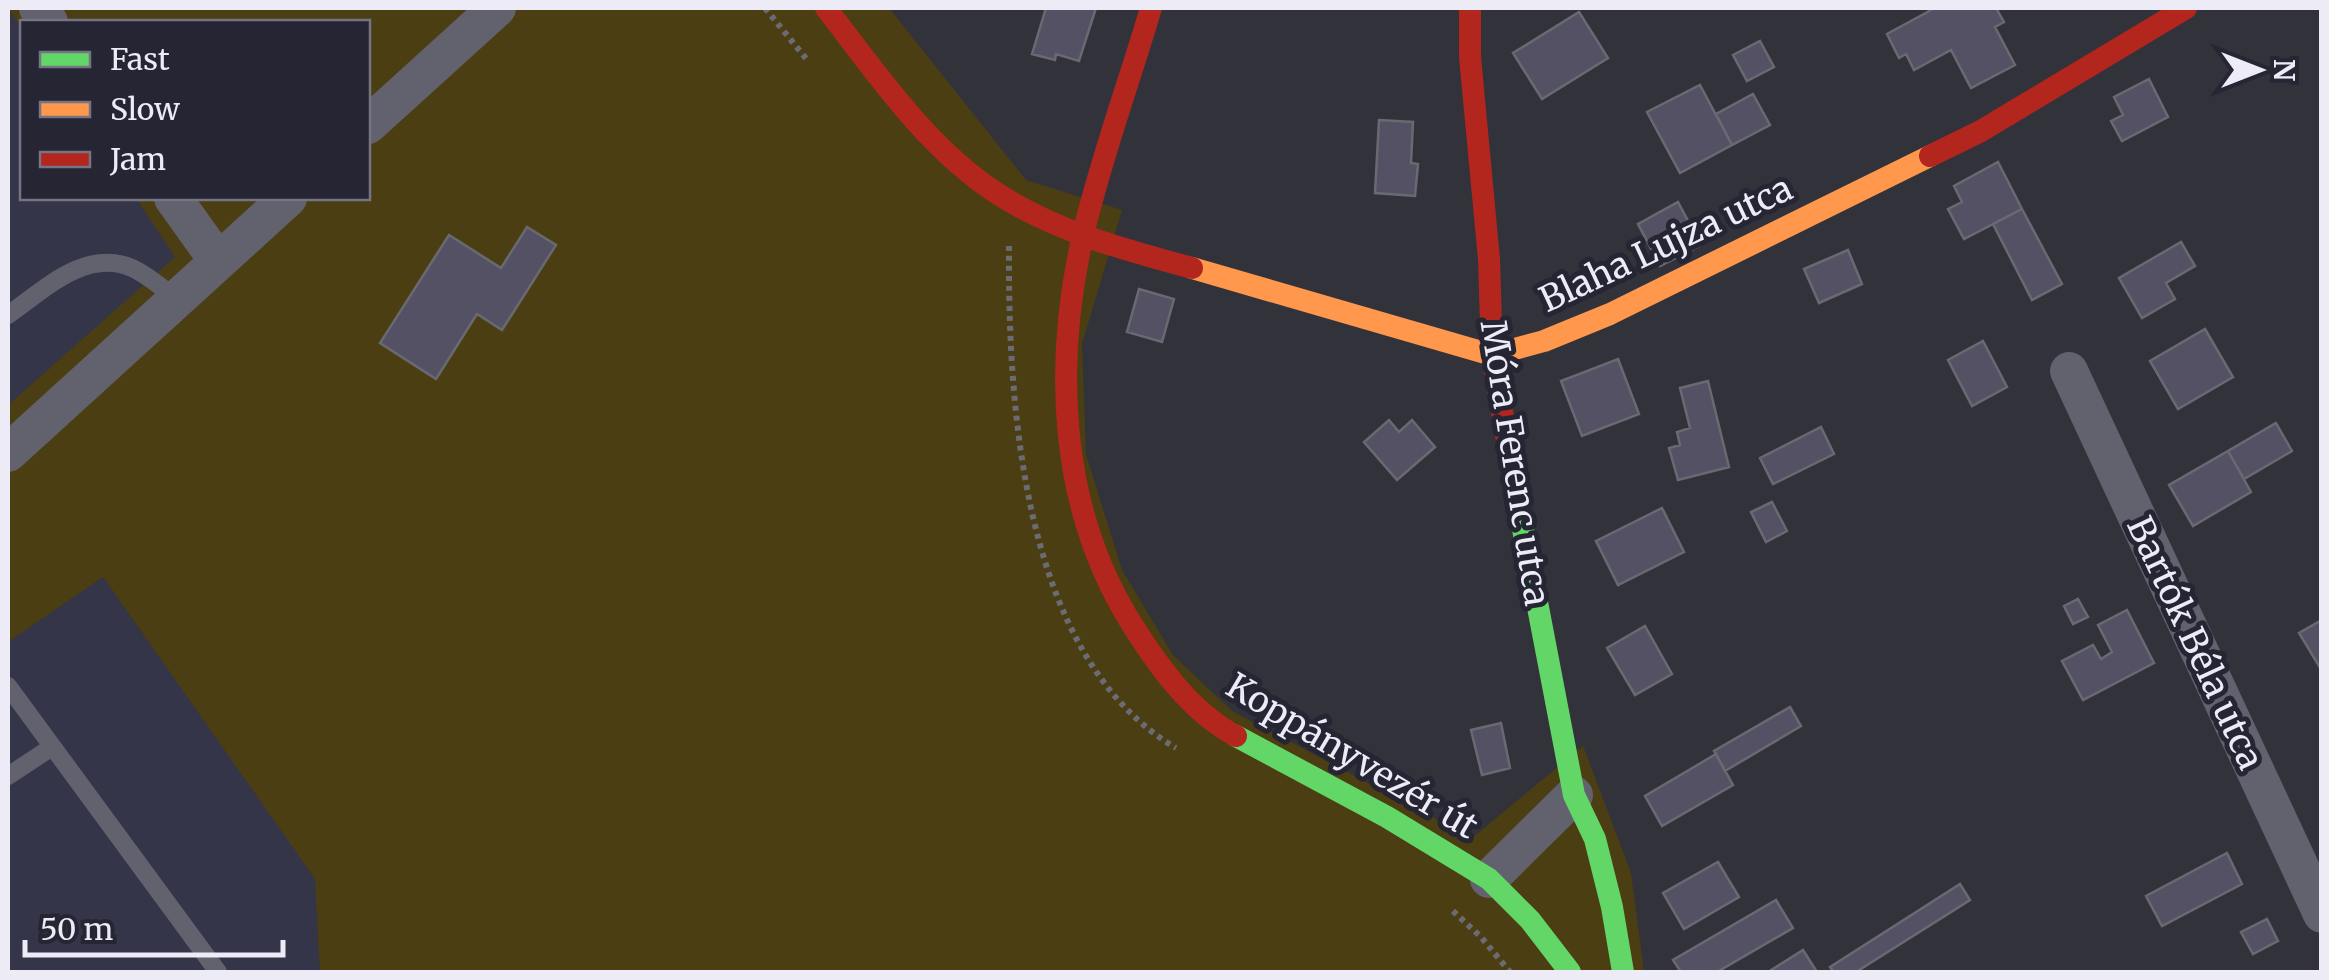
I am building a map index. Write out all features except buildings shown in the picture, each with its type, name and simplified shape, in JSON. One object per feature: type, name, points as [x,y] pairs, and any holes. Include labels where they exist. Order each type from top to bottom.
[{"type":"street","points":[[370,123],[497,8]]},
{"type":"street","points":[[826,8],[941,148],[973,177],[1018,204],[1083,235],[1492,355]]},
{"type":"street","name":"Koppányvezér út","points":[[1151,8],[1083,235],[1068,330],[1065,413],[1070,452],[1087,526],[1112,593],[1162,672],[1221,728],[1387,817],[1488,878],[1530,920],[1570,972]]},
{"type":"street","name":"Móra Ferenc utca","points":[[1470,8],[1470,57],[1489,260],[1492,355],[1542,640],[1574,795],[1595,840],[1623,972]]},
{"type":"street","name":"Blaha Lujza utca","points":[[1492,355],[1544,341],[1610,314],[1980,131],[2186,8]]},
{"type":"street","points":[[174,200],[218,261]]},
{"type":"street","points":[[8,452],[286,200]]},
{"type":"street","name":"Bartók Béla utca","points":[[2069,371],[2322,914]]},
{"type":"street","points":[[1488,878],[1574,795]]},
{"type":"lane","points":[[8,315],[80,266],[96,261],[133,268],[177,299]]},
{"type":"lane","points":[[8,686],[218,972]]},
{"type":"lane","points":[[8,776],[52,748]]},
{"type":"path","points":[[1012,378],[1009,247],[1018,204]]},
{"type":"shaded area","points":[[8,8],[20,26],[20,200],[137,200],[176,257],[8,405]]},
{"type":"shaded area","points":[[8,8],[889,8],[1026,180],[1122,210],[1082,344],[1086,454],[1122,570],[1173,655],[1232,711],[1472,838],[1583,746],[1631,873],[1644,972],[320,972],[315,879],[103,577],[8,642],[8,405],[175,257],[137,200],[370,200],[370,20],[20,20],[20,26]]},
{"type":"shaded area","points":[[103,577],[316,879],[320,972],[8,972],[8,642]]},
{"type":"traffic: fast","points":[[1518,503],[1574,795],[1595,839],[1623,972]]},
{"type":"traffic: fast","points":[[1236,736],[1387,817],[1489,879],[1530,920],[1570,972]]},
{"type":"traffic: slow","points":[[1192,268],[1492,355],[1544,341],[1610,314],[1930,156]]},
{"type":"traffic: jam","points":[[826,8],[884,84],[972,176],[1044,219],[1117,247],[1192,268]]},
{"type":"traffic: jam","points":[[1151,8],[1083,235],[1068,335],[1069,436],[1090,534],[1108,581],[1133,626],[1190,701],[1236,736]]},
{"type":"traffic: jam","points":[[1470,8],[1470,57],[1489,259],[1492,355],[1518,503]]},
{"type":"traffic: jam","points":[[1930,156],[1981,131],[2186,8]]}]
